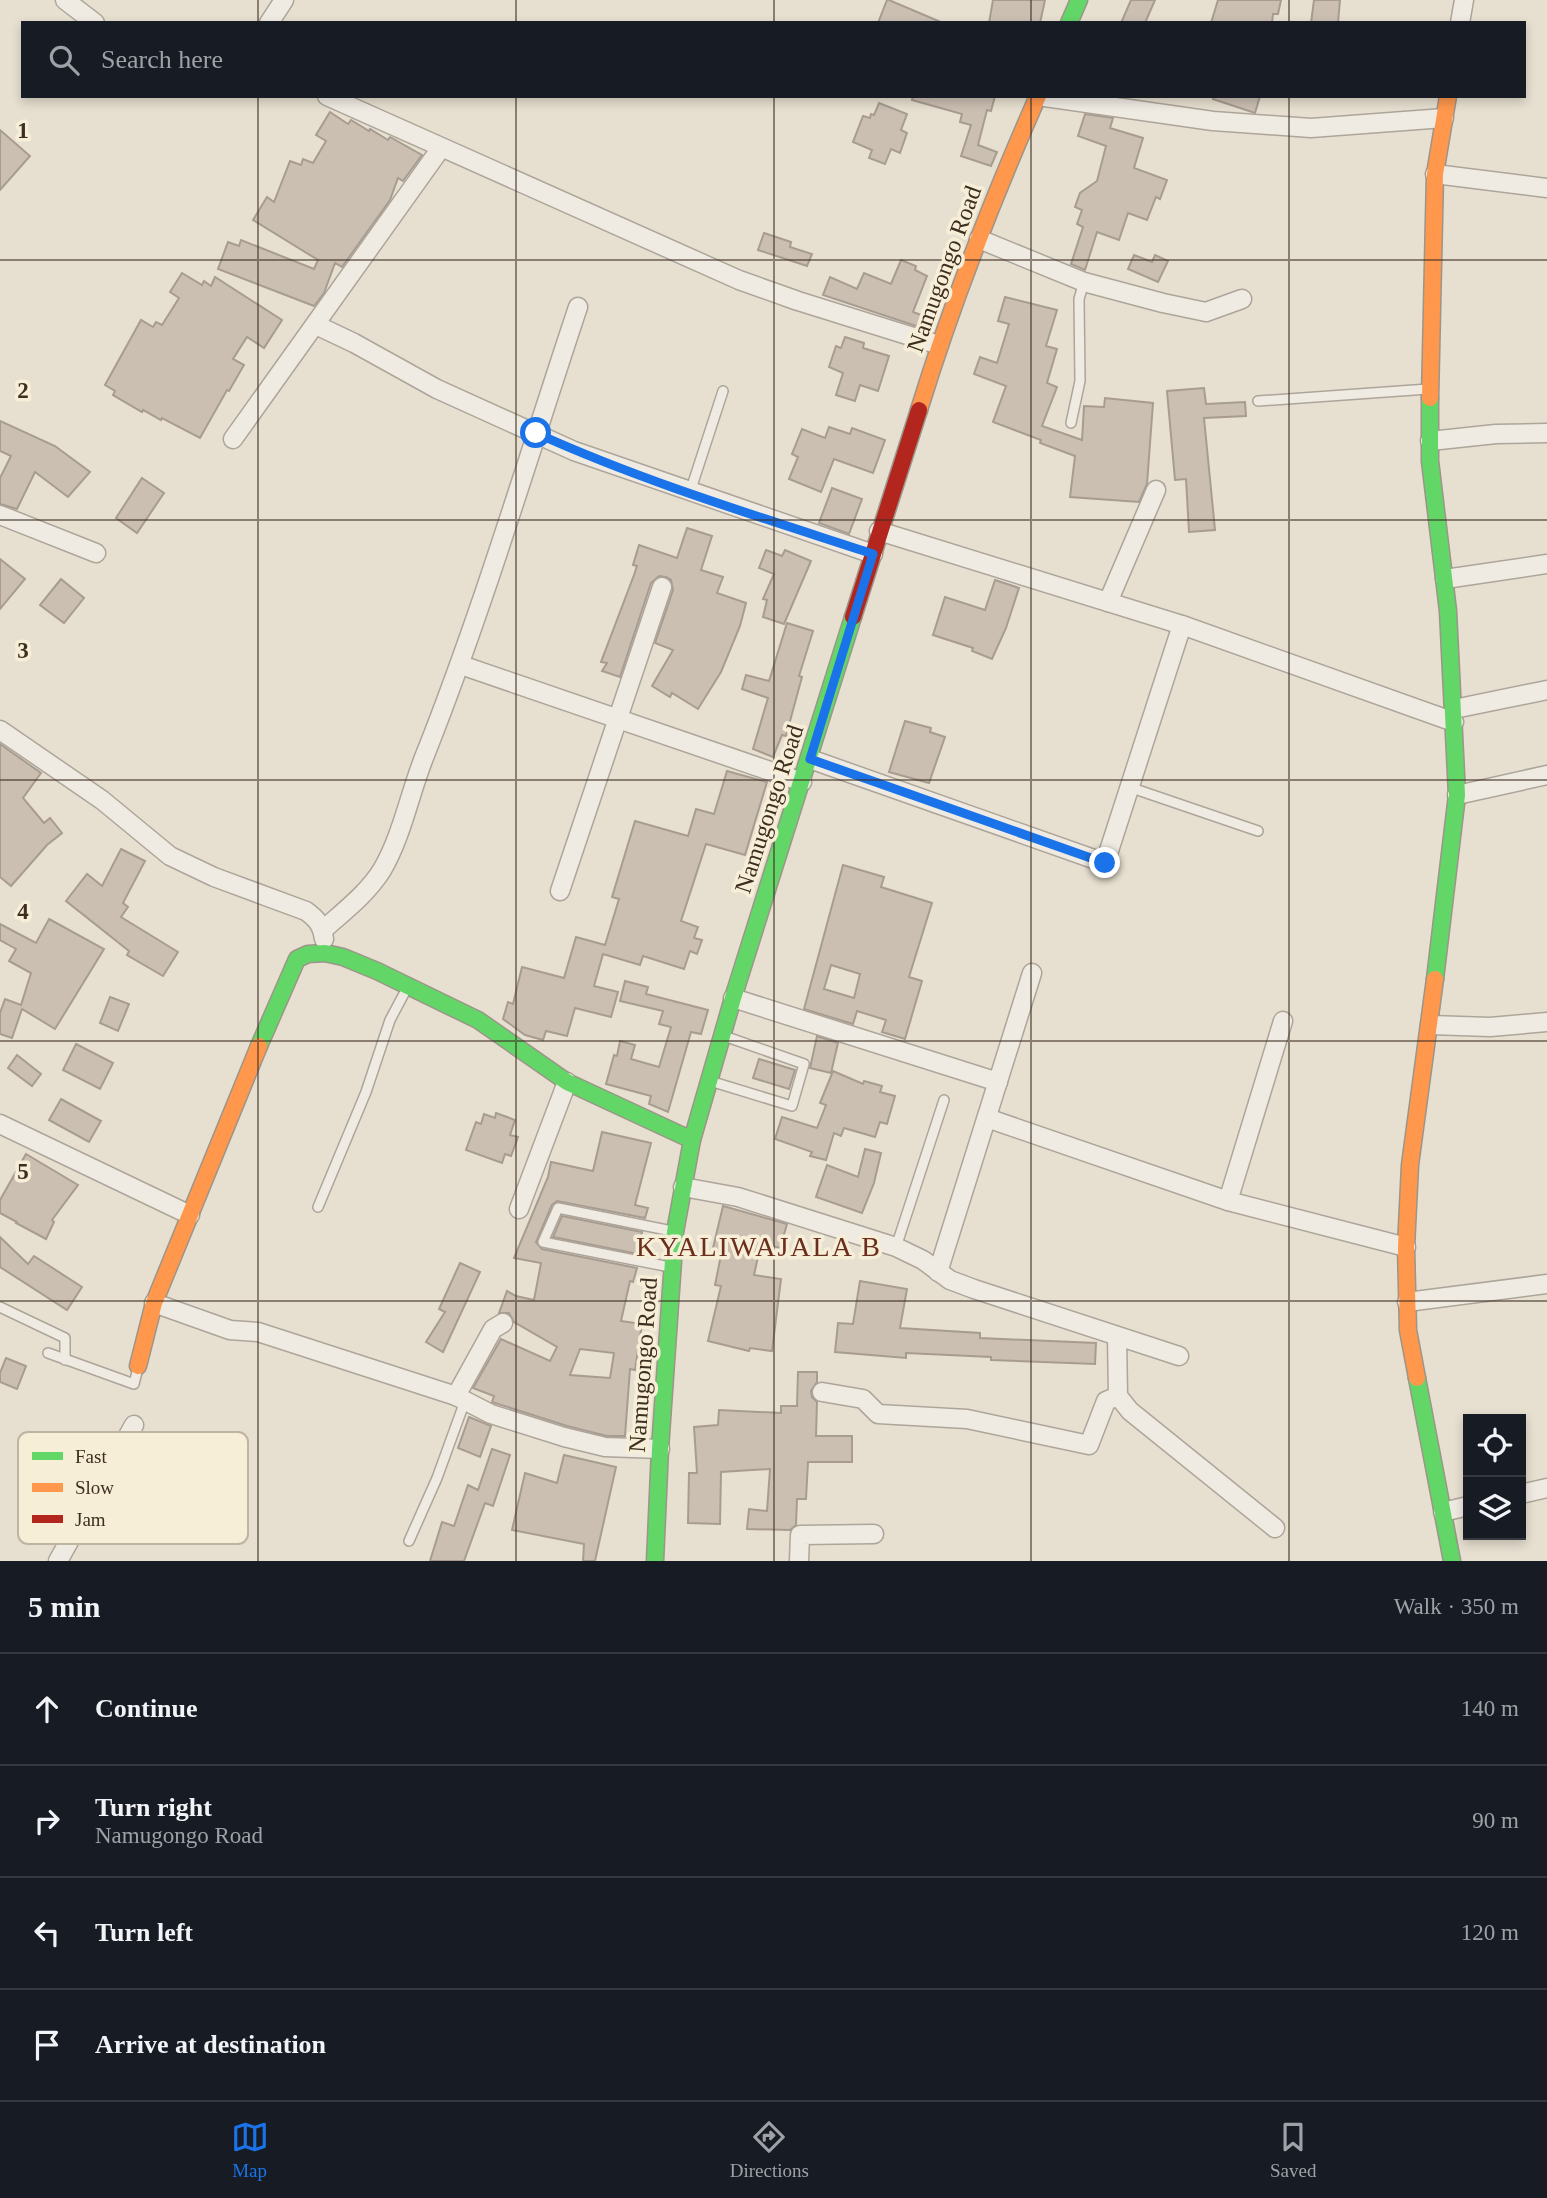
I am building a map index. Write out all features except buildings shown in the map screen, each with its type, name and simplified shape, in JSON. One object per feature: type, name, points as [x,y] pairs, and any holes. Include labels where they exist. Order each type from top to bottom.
[{"type":"street","points":[[65,0],[91,21]]},
{"type":"street","points":[[270,21],[284,0]]},
{"type":"street","points":[[1070,21],[1079,0]]},
{"type":"street","points":[[1460,21],[1464,0]]},
{"type":"street","points":[[331,98],[739,279],[798,301],[939,345]]},
{"type":"street","name":"Namugongo Road","points":[[655,1561],[675,1232],[692,1140],[733,998],[939,345],[1011,158],[1037,98]]},
{"type":"street","points":[[1052,98],[1213,121],[1311,128],[1444,118]]},
{"type":"street","points":[[1448,98],[1435,174],[1430,461],[1445,579],[1457,795],[1430,1025],[1410,1165],[1406,1247],[1408,1330],[1452,1561]]},
{"type":"street","points":[[233,439],[441,148]]},
{"type":"street","points":[[1435,174],[1547,188]]},
{"type":"street","points":[[979,239],[1084,282],[1163,303],[1206,312],[1242,299]]},
{"type":"street","points":[[323,930],[364,893],[382,870],[461,665],[578,307]]},
{"type":"street","points":[[316,325],[437,389],[575,450],[873,554]]},
{"type":"street","points":[[1430,440],[1547,433]]},
{"type":"street","points":[[1108,602],[1156,490]]},
{"type":"street","points":[[0,515],[96,553]]},
{"type":"street","points":[[880,531],[1182,625],[1454,716],[1547,690]]},
{"type":"street","points":[[1445,579],[1547,564]]},
{"type":"street","points":[[560,891],[662,587]]},
{"type":"street","points":[[810,759],[1105,863],[1182,625]]},
{"type":"street","points":[[461,665],[802,782]]},
{"type":"street","points":[[0,730],[102,800],[170,856],[214,877],[306,911],[317,919],[323,930],[325,953]]},
{"type":"street","points":[[1457,795],[1547,775]]},
{"type":"street","points":[[138,1366],[153,1303],[288,976],[297,959],[308,954],[325,953],[342,957],[408,986],[478,1020],[567,1082],[692,1140]]},
{"type":"street","points":[[939,1272],[1032,973]]},
{"type":"street","points":[[733,998],[998,1082]]},
{"type":"street","points":[[1228,1201],[1283,1021]]},
{"type":"street","points":[[1430,1025],[1490,1027],[1547,1022]]},
{"type":"street","points":[[519,1209],[567,1082]]},
{"type":"street","points":[[987,1118],[1228,1201],[1406,1247]]},
{"type":"street","points":[[0,1124],[190,1215]]},
{"type":"street","points":[[683,1187],[738,1197],[895,1247],[923,1260],[950,1280],[1179,1356]]},
{"type":"street","points":[[1407,1302],[1547,1284]]},
{"type":"street","points":[[153,1303],[230,1330],[258,1332],[460,1399],[491,1414],[564,1437],[605,1447],[660,1449]]},
{"type":"street","points":[[460,1399],[492,1329],[503,1323]]},
{"type":"street","points":[[1117,1337],[1118,1396],[1130,1411],[1275,1528]]},
{"type":"street","points":[[822,1392],[863,1399],[878,1414],[967,1419],[1089,1445],[1106,1401],[1118,1396]]},
{"type":"street","points":[[130,1432],[134,1425]]},
{"type":"street","points":[[1526,1493],[1547,1488]]},
{"type":"street","points":[[1443,1512],[1463,1507]]},
{"type":"street","points":[[799,1561],[800,1535],[874,1534]]},
{"type":"street","points":[[58,1561],[68,1544]]},
{"type":"lane","points":[[1071,424],[1080,381],[1079,299],[1084,282]]},
{"type":"lane","points":[[1258,401],[1430,389]]},
{"type":"lane","points":[[690,492],[723,391]]},
{"type":"lane","points":[[1129,787],[1258,831]]},
{"type":"lane","points":[[318,1207],[366,1092],[390,1020],[408,986]]},
{"type":"lane","points":[[709,1080],[792,1106],[804,1064],[722,1036]]},
{"type":"lane","points":[[895,1247],[944,1100]]},
{"type":"lane","points":[[672,1267],[542,1242],[558,1208],[675,1232]]},
{"type":"lane","points":[[0,1307],[65,1338],[65,1360]]},
{"type":"lane","points":[[48,1353],[134,1384],[138,1366]]},
{"type":"lane","points":[[409,1541],[437,1478],[460,1399]]},
{"type":"traffic: fast","points":[[1070,21],[1079,0]]},
{"type":"traffic: fast","points":[[1430,398],[1430,461],[1448,611],[1457,795],[1435,979]]},
{"type":"traffic: fast","points":[[655,1561],[675,1232],[692,1140],[733,998],[853,617]]},
{"type":"traffic: fast","points":[[259,1046],[297,959],[308,954],[325,953],[343,957],[377,971],[478,1020],[567,1082],[692,1140]]},
{"type":"traffic: fast","points":[[1417,1378],[1452,1561]]},
{"type":"traffic: slow","points":[[919,410],[974,251],[1037,98]]},
{"type":"traffic: slow","points":[[1430,398],[1435,174],[1448,98]]},
{"type":"traffic: slow","points":[[1417,1378],[1408,1330],[1406,1247],[1410,1165],[1435,979]]},
{"type":"traffic: slow","points":[[138,1366],[154,1303],[259,1046]]},
{"type":"traffic: jam","points":[[853,617],[919,410]]},
{"type":"district","name":"KYALIWAJALA B","points":[[759,1246]]},
{"type":"route","points":[[536,433],[640,475],[873,554],[810,759],[1105,863]]}]
